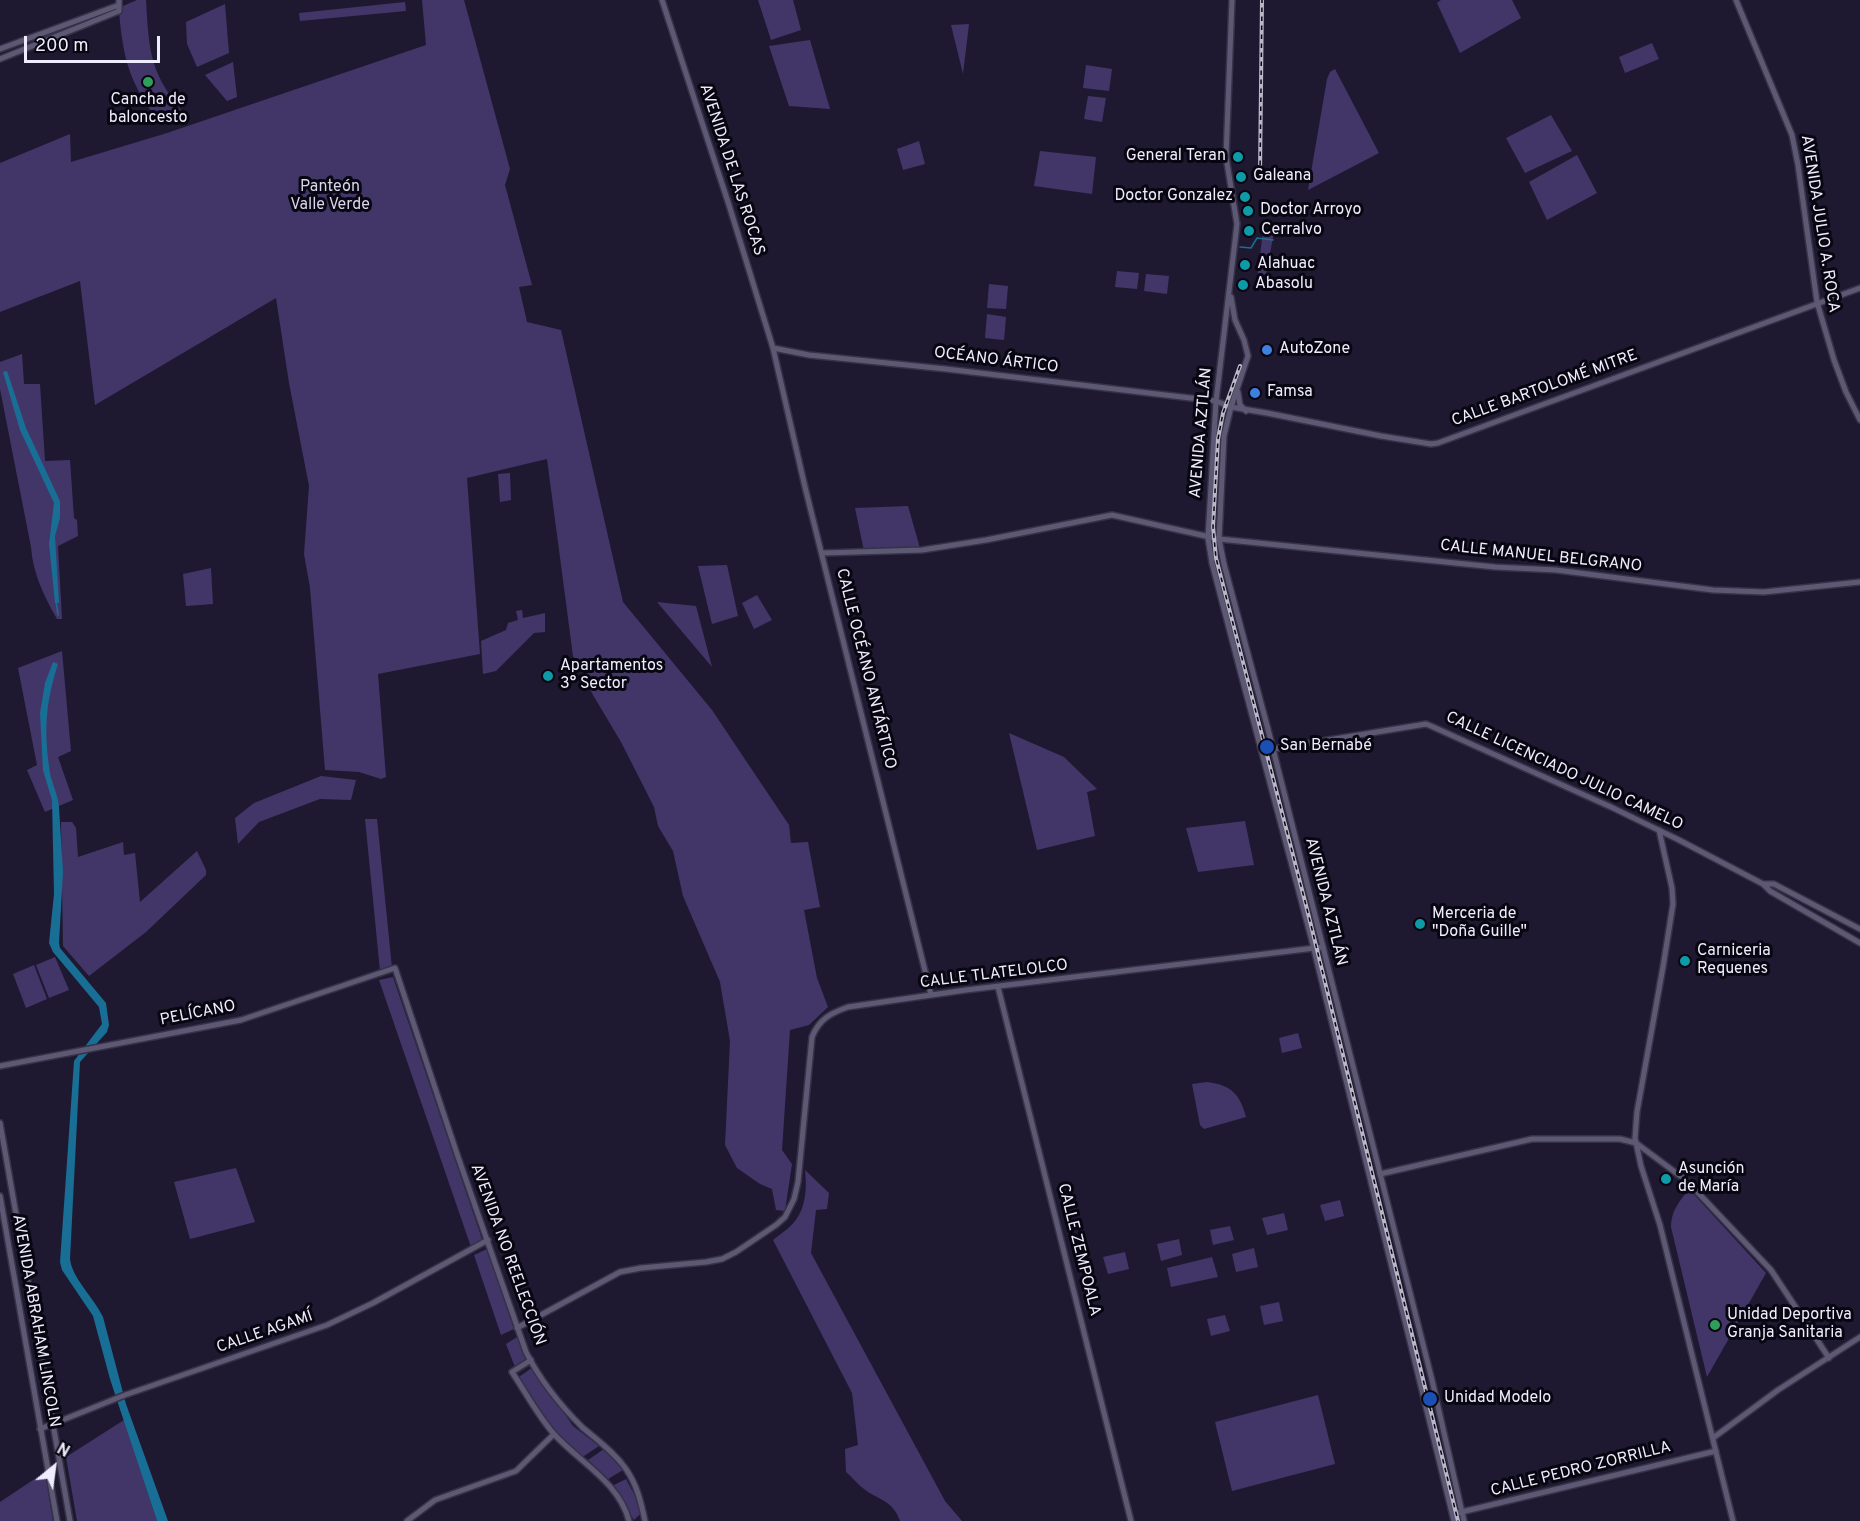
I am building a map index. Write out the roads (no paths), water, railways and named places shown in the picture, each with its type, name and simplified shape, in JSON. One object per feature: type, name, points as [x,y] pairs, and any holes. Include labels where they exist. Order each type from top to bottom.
[{"type":"street","name":"AVENIDA DE LAS ROCAS","points":[[662,0],[773,348]]},
{"type":"street","name":"AVENIDA AZTLÁN","points":[[1232,0],[1232,50],[1226,157],[1237,224],[1216,401],[1208,538],[1215,574],[1314,949],[1454,1521]]},
{"type":"street","name":"AVENIDA JULIO A. ROCA","points":[[1736,0],[1792,135],[1817,303],[1834,360],[1860,420]]},
{"type":"street","points":[[0,50],[119,5]]},
{"type":"street","points":[[0,59],[119,5]]},
{"type":"street","name":"CALLE BARTOLOMÉ MITRE","points":[[1231,408],[1431,444],[1438,443],[1860,288]]},
{"type":"street","name":"AVENIDA AZTLÁN","points":[[1229,289],[1235,320],[1248,356],[1224,436],[1219,539],[1432,1380],[1464,1521]]},
{"type":"street","name":"OCÉANO ÁRTICO","points":[[773,348],[809,355],[1216,401],[1231,408]]},
{"type":"street","name":"CALLE OCÉANO ANTÁRTICO","points":[[773,348],[805,487],[931,995]]},
{"type":"street","points":[[1237,389],[1240,405],[1246,411]]},
{"type":"street","name":"CALLE MANUEL BELGRANO","points":[[823,553],[922,550],[986,540],[1108,515],[1208,538],[1495,567],[1556,570],[1713,590],[1764,592],[1860,582]]},
{"type":"street","name":"CALLE LICENCIADO JULIO CAMELO","points":[[1273,748],[1426,724],[1659,830],[1763,884],[1770,891],[1860,943]]},
{"type":"street","points":[[1659,830],[1672,888],[1673,904],[1637,1112],[1636,1143],[1660,1225],[1733,1521]]},
{"type":"street","name":"CALLE LICENCIADO JULIO CAMELO","points":[[1763,884],[1774,884],[1860,929]]},
{"type":"street","name":"CALLE TLATELOLCO","points":[[517,1328],[620,1272],[722,1259],[736,1252],[785,1217],[796,1192],[812,1037],[819,1023],[833,1012],[848,1007],[931,995],[1314,949],[1323,946]]},
{"type":"street","name":"PELÍCANO","points":[[0,1066],[240,1020],[395,968]]},
{"type":"street","name":"AVENIDA NO REELECCIÓN","points":[[395,968],[517,1328],[531,1360],[571,1414],[627,1470],[639,1495],[645,1521]]},
{"type":"street","name":"CALLE ZEMPOALA","points":[[998,987],[1131,1521]]},
{"type":"street","points":[[0,1123],[70,1521]]},
{"type":"street","points":[[1380,1174],[1532,1139],[1620,1139],[1636,1143],[1687,1181],[1771,1270],[1829,1358]]},
{"type":"street","name":"AVENIDA ABRAHAM LINCOLN","points":[[0,1196],[57,1521]]},
{"type":"street","name":"CALLE AGAMÍ","points":[[40,1429],[120,1397],[327,1325],[366,1307],[488,1240]]},
{"type":"street","points":[[1713,1438],[1778,1390],[1860,1337]]},
{"type":"street","points":[[531,1360],[512,1372],[554,1434],[608,1483],[623,1506],[629,1521]]},
{"type":"street","points":[[407,1521],[435,1500],[516,1472],[554,1434]]},
{"type":"street","name":"CALLE PEDRO ZORRILLA","points":[[1453,1514],[1716,1451]]},
{"type":"water","points":[[7,371],[26,428],[60,501],[60,518],[55,536],[59,603],[55,603],[49,544],[54,503],[20,430],[3,372]]},
{"type":"water","points":[[53,662],[58,664],[47,715],[47,739],[50,771],[59,807],[63,872],[59,943],[60,948],[106,1003],[109,1025],[107,1032],[80,1062],[70,1259],[79,1281],[103,1317],[126,1404],[168,1521],[157,1521],[110,1379],[93,1316],[62,1270],[60,1262],[74,1061],[102,1024],[99,1007],[53,952],[49,943],[54,894],[52,800],[43,770],[40,713],[45,683]]},
{"type":"waterway","points":[[1240,247],[1251,248],[1257,238],[1273,240]]},
{"type":"waterway","points":[[56,601],[58,615]]},
{"type":"railway","points":[[1260,174],[1262,0]]},
{"type":"railway","points":[[1240,366],[1223,413],[1218,439],[1213,527],[1216,558],[1307,909],[1458,1521]]},
{"type":"place","name":"Cancha de baloncesto","points":[[148,82]]},
{"type":"place","name":"General Teran","points":[[1238,157]]},
{"type":"place","name":"Galeana","points":[[1241,177]]},
{"type":"place","name":"Doctor Gonzalez","points":[[1245,197]]},
{"type":"place","name":"Doctor Arroyo","points":[[1248,211]]},
{"type":"place","name":"Cerralvo","points":[[1249,231]]},
{"type":"place","name":"Alahuac","points":[[1245,265]]},
{"type":"place","name":"Abasolu","points":[[1243,285]]},
{"type":"place","name":"AutoZone","points":[[1267,350]]},
{"type":"place","name":"Famsa","points":[[1255,393]]},
{"type":"place","name":"Apartamentos 3° Sector","points":[[548,676]]},
{"type":"place","name":"San Bernabé","points":[[1267,747]]},
{"type":"place","name":"Merceria de \"Doña Guille\"","points":[[1420,924]]},
{"type":"place","name":"Carniceria Requenes","points":[[1685,961]]},
{"type":"place","name":"Asunción de María","points":[[1666,1179]]},
{"type":"place","name":"Unidad Deportiva Granja Sanitaria","points":[[1715,1325]]},
{"type":"place","name":"Unidad Modelo","points":[[1430,1399]]},
{"type":"park label","name":"Panteón Valle Verde","points":[[330,197]]}]
